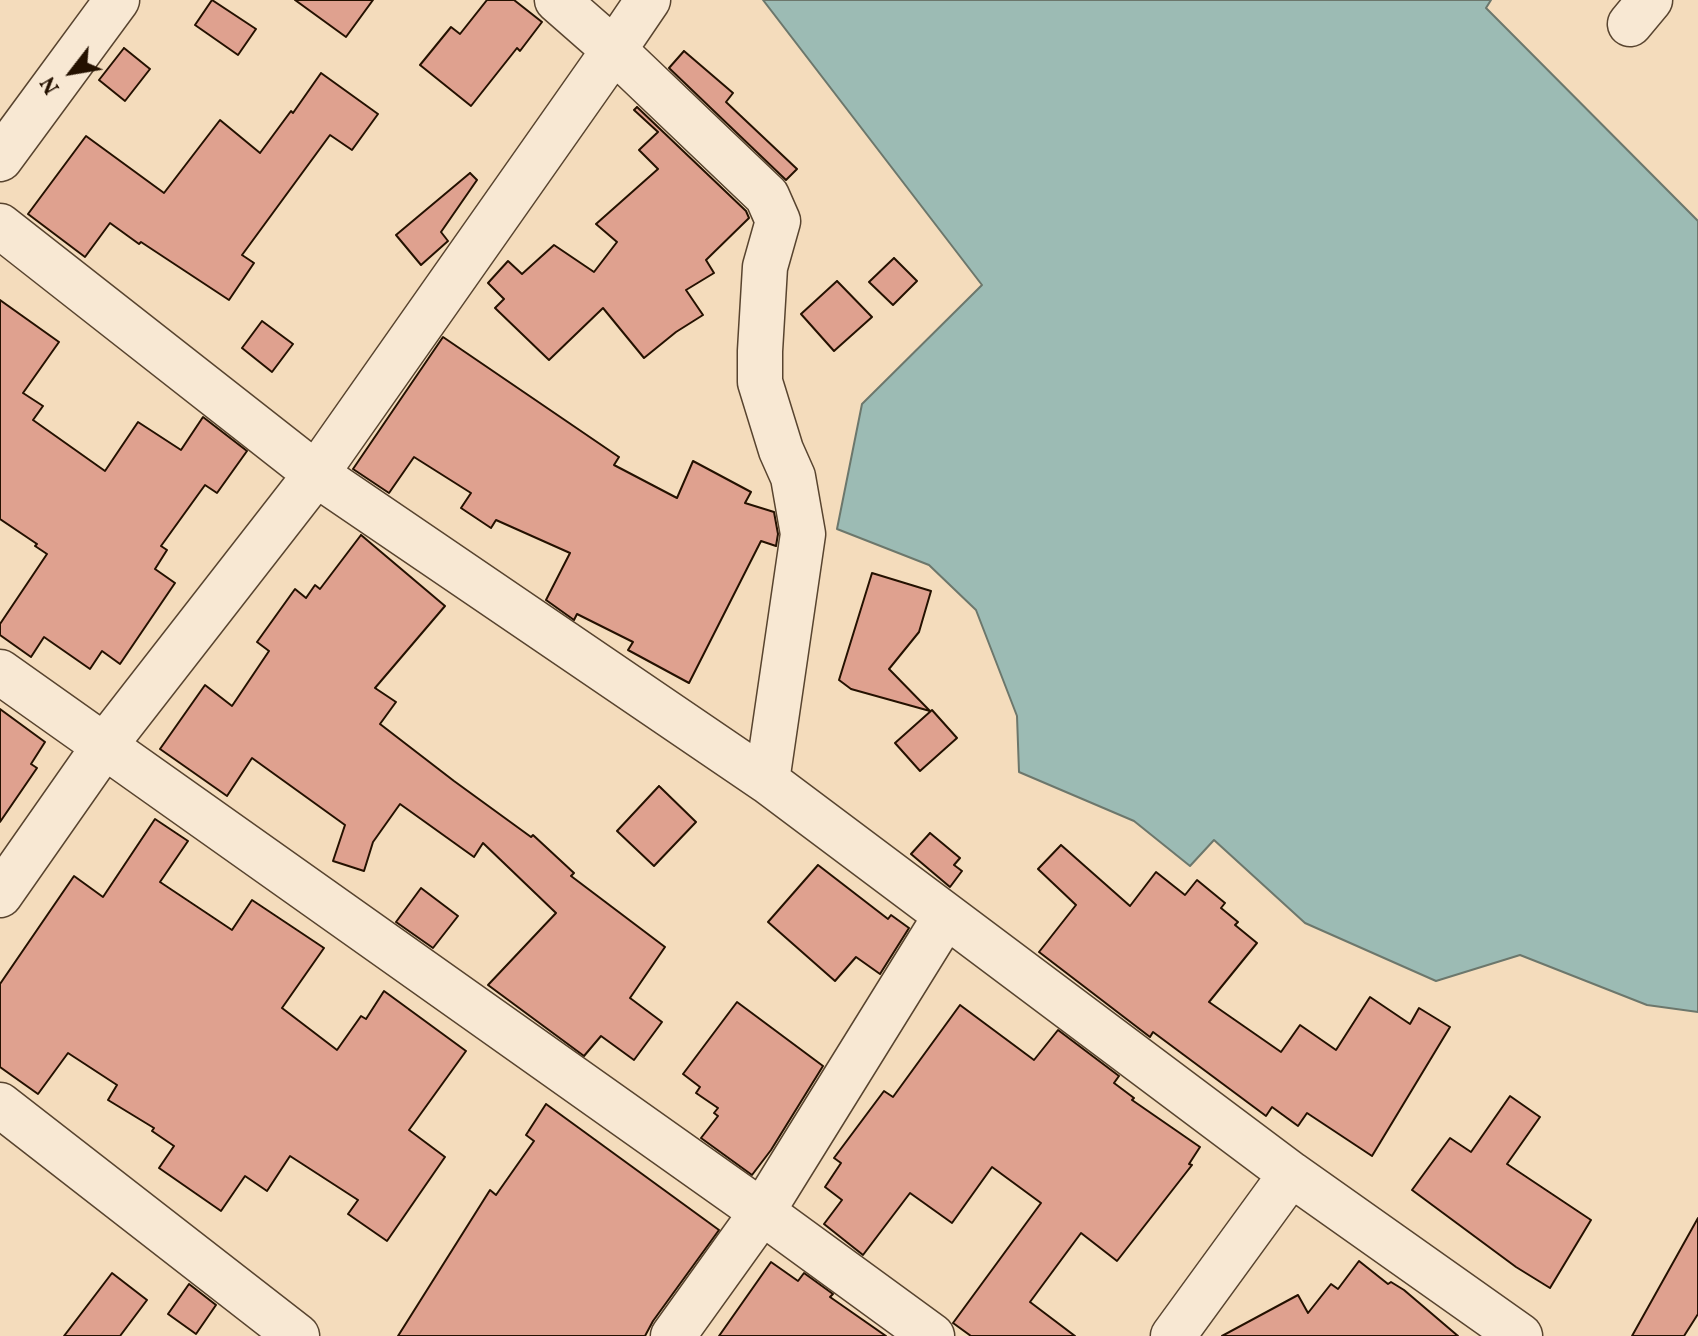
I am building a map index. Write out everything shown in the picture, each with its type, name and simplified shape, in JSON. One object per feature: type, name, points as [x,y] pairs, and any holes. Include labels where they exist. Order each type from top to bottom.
[{"type":"street","points":[[0,159],[117,0]]},
{"type":"street","points":[[557,0],[767,196],[778,221],[765,267],[760,382],[781,450],[793,477],[803,534],[767,781]]},
{"type":"street","points":[[0,895],[105,745],[316,474],[648,0]]},
{"type":"street","points":[[0,226],[316,474],[767,781],[1291,1174],[1520,1336]]},
{"type":"street","points":[[0,672],[932,1336]]},
{"type":"street","points":[[673,1336],[762,1212],[945,917]]},
{"type":"street","points":[[0,1105],[297,1336]]},
{"type":"street","points":[[1173,1336],[1291,1174]]},
{"type":"water","points":[[763,0],[1491,0],[1486,8],[1698,221],[1698,1012],[1647,1005],[1520,955],[1436,981],[1305,923],[1214,840],[1190,866],[1134,821],[1019,772],[1017,716],[976,610],[929,565],[837,529],[862,404],[982,285]]},
{"type":"building","points":[[212,0],[256,29],[238,55],[195,25]]},
{"type":"building","points":[[295,0],[373,0],[346,37]]},
{"type":"building","points":[[487,0],[514,0],[542,22],[471,106],[420,65],[451,27],[460,34]]},
{"type":"building","points":[[124,48],[150,69],[125,101],[99,80]]},
{"type":"building","points":[[684,51],[733,93],[726,102],[797,169],[786,180],[669,68]]},
{"type":"building","points":[[321,73],[378,114],[352,150],[330,135],[242,255],[254,263],[229,300],[110,223],[85,257],[28,214],[86,136],[164,193],[220,120],[260,153]]},
{"type":"building","points":[[637,107],[746,211],[749,218],[706,260],[714,273],[686,290],[703,315],[644,358],[603,308],[549,360],[495,308],[504,299],[488,283],[508,261],[522,274],[554,245],[594,272],[617,242],[596,224],[658,169],[639,150],[658,132],[634,110]]},
{"type":"building","points":[[470,173],[477,180],[441,232],[448,241],[421,265],[396,235]]},
{"type":"building","points":[[894,258],[917,281],[893,305],[869,282]]},
{"type":"building","points":[[837,281],[872,317],[834,351],[801,314]]},
{"type":"building","points":[[0,300],[59,342],[23,393],[43,406],[33,420],[105,471],[138,422],[181,450],[203,417],[247,451],[217,493],[205,485],[161,546],[167,550],[155,569],[175,583],[120,664],[102,651],[90,669],[44,637],[31,657],[0,635],[0,624],[47,554],[0,519]]},
{"type":"building","points":[[262,321],[293,344],[272,372],[242,348]]},
{"type":"building","points":[[443,337],[619,457],[614,465],[677,498],[693,461],[751,492],[745,503],[774,512],[778,534],[776,546],[761,541],[689,683],[628,650],[633,642],[577,614],[574,620],[546,600],[570,553],[496,520],[491,528],[461,508],[471,493],[414,457],[389,493],[353,469]]},
{"type":"building","points":[[361,535],[445,606],[375,688],[396,702],[380,724],[531,837],[533,835],[574,873],[571,876],[665,947],[630,998],[662,1022],[634,1060],[601,1036],[584,1056],[488,985],[556,913],[483,843],[474,857],[400,804],[373,842],[364,871],[333,861],[345,825],[252,758],[227,796],[160,749],[205,685],[232,706],[269,651],[257,642],[295,589],[306,598],[315,585],[320,589]]},
{"type":"building","points":[[872,573],[931,591],[919,632],[889,669],[930,711],[851,689],[839,680]]},
{"type":"building","points":[[0,709],[45,742],[31,764],[37,768],[0,822]]},
{"type":"building","points":[[932,710],[957,738],[920,771],[895,743]]},
{"type":"building","points":[[659,786],[696,822],[654,866],[617,831]]},
{"type":"building","points":[[155,819],[188,841],[160,882],[232,930],[252,900],[324,948],[282,1008],[337,1050],[361,1016],[366,1019],[384,991],[466,1051],[409,1130],[445,1157],[387,1241],[348,1214],[358,1200],[290,1156],[267,1191],[245,1176],[221,1211],[159,1168],[174,1146],[152,1131],[154,1128],[108,1100],[117,1085],[68,1053],[38,1094],[0,1067],[0,984],[74,876],[103,897]]},
{"type":"building","points":[[930,833],[960,858],[954,865],[962,871],[950,887],[911,854]]},
{"type":"building","points":[[1061,845],[1130,906],[1156,872],[1185,895],[1197,880],[1225,903],[1221,908],[1238,922],[1235,925],[1257,943],[1209,1002],[1281,1052],[1300,1025],[1336,1050],[1370,997],[1410,1024],[1419,1008],[1450,1027],[1372,1156],[1307,1113],[1298,1126],[1272,1107],[1266,1116],[1153,1032],[1150,1037],[1039,952],[1076,905],[1038,869]]},
{"type":"building","points":[[818,865],[888,919],[891,915],[909,928],[880,974],[856,957],[835,981],[768,922]]},
{"type":"building","points":[[421,888],[458,916],[433,948],[396,922]]},
{"type":"building","points":[[737,1002],[823,1066],[752,1175],[701,1138],[718,1116],[714,1113],[718,1108],[696,1093],[700,1087],[683,1074]]},
{"type":"building","points":[[960,1005],[1034,1060],[1058,1030],[1119,1076],[1114,1083],[1134,1098],[1132,1100],[1200,1147],[1189,1164],[1192,1165],[1117,1261],[1081,1233],[1030,1302],[1075,1336],[971,1336],[953,1323],[1041,1203],[992,1167],[952,1223],[910,1193],[863,1255],[824,1224],[842,1200],[825,1187],[841,1163],[834,1158],[884,1091],[893,1097]]},
{"type":"building","points":[[1510,1096],[1540,1117],[1507,1164],[1591,1220],[1550,1288],[1516,1267],[1412,1190],[1450,1138],[1471,1152]]},
{"type":"building","points":[[546,1104],[719,1230],[645,1336],[398,1336],[490,1190],[496,1195],[534,1141],[526,1135]]},
{"type":"building","points":[[1698,1218],[1698,1314],[1684,1336],[1632,1336]]},
{"type":"building","points":[[1359,1261],[1388,1284],[1391,1282],[1404,1290],[1458,1336],[1222,1336],[1298,1295],[1308,1313],[1331,1284],[1338,1289]]},
{"type":"building","points":[[771,1262],[798,1281],[804,1273],[833,1294],[830,1297],[886,1336],[719,1336]]},
{"type":"building","points":[[112,1273],[147,1300],[120,1336],[64,1336]]},
{"type":"building","points":[[189,1284],[216,1305],[196,1334],[168,1314]]}]
